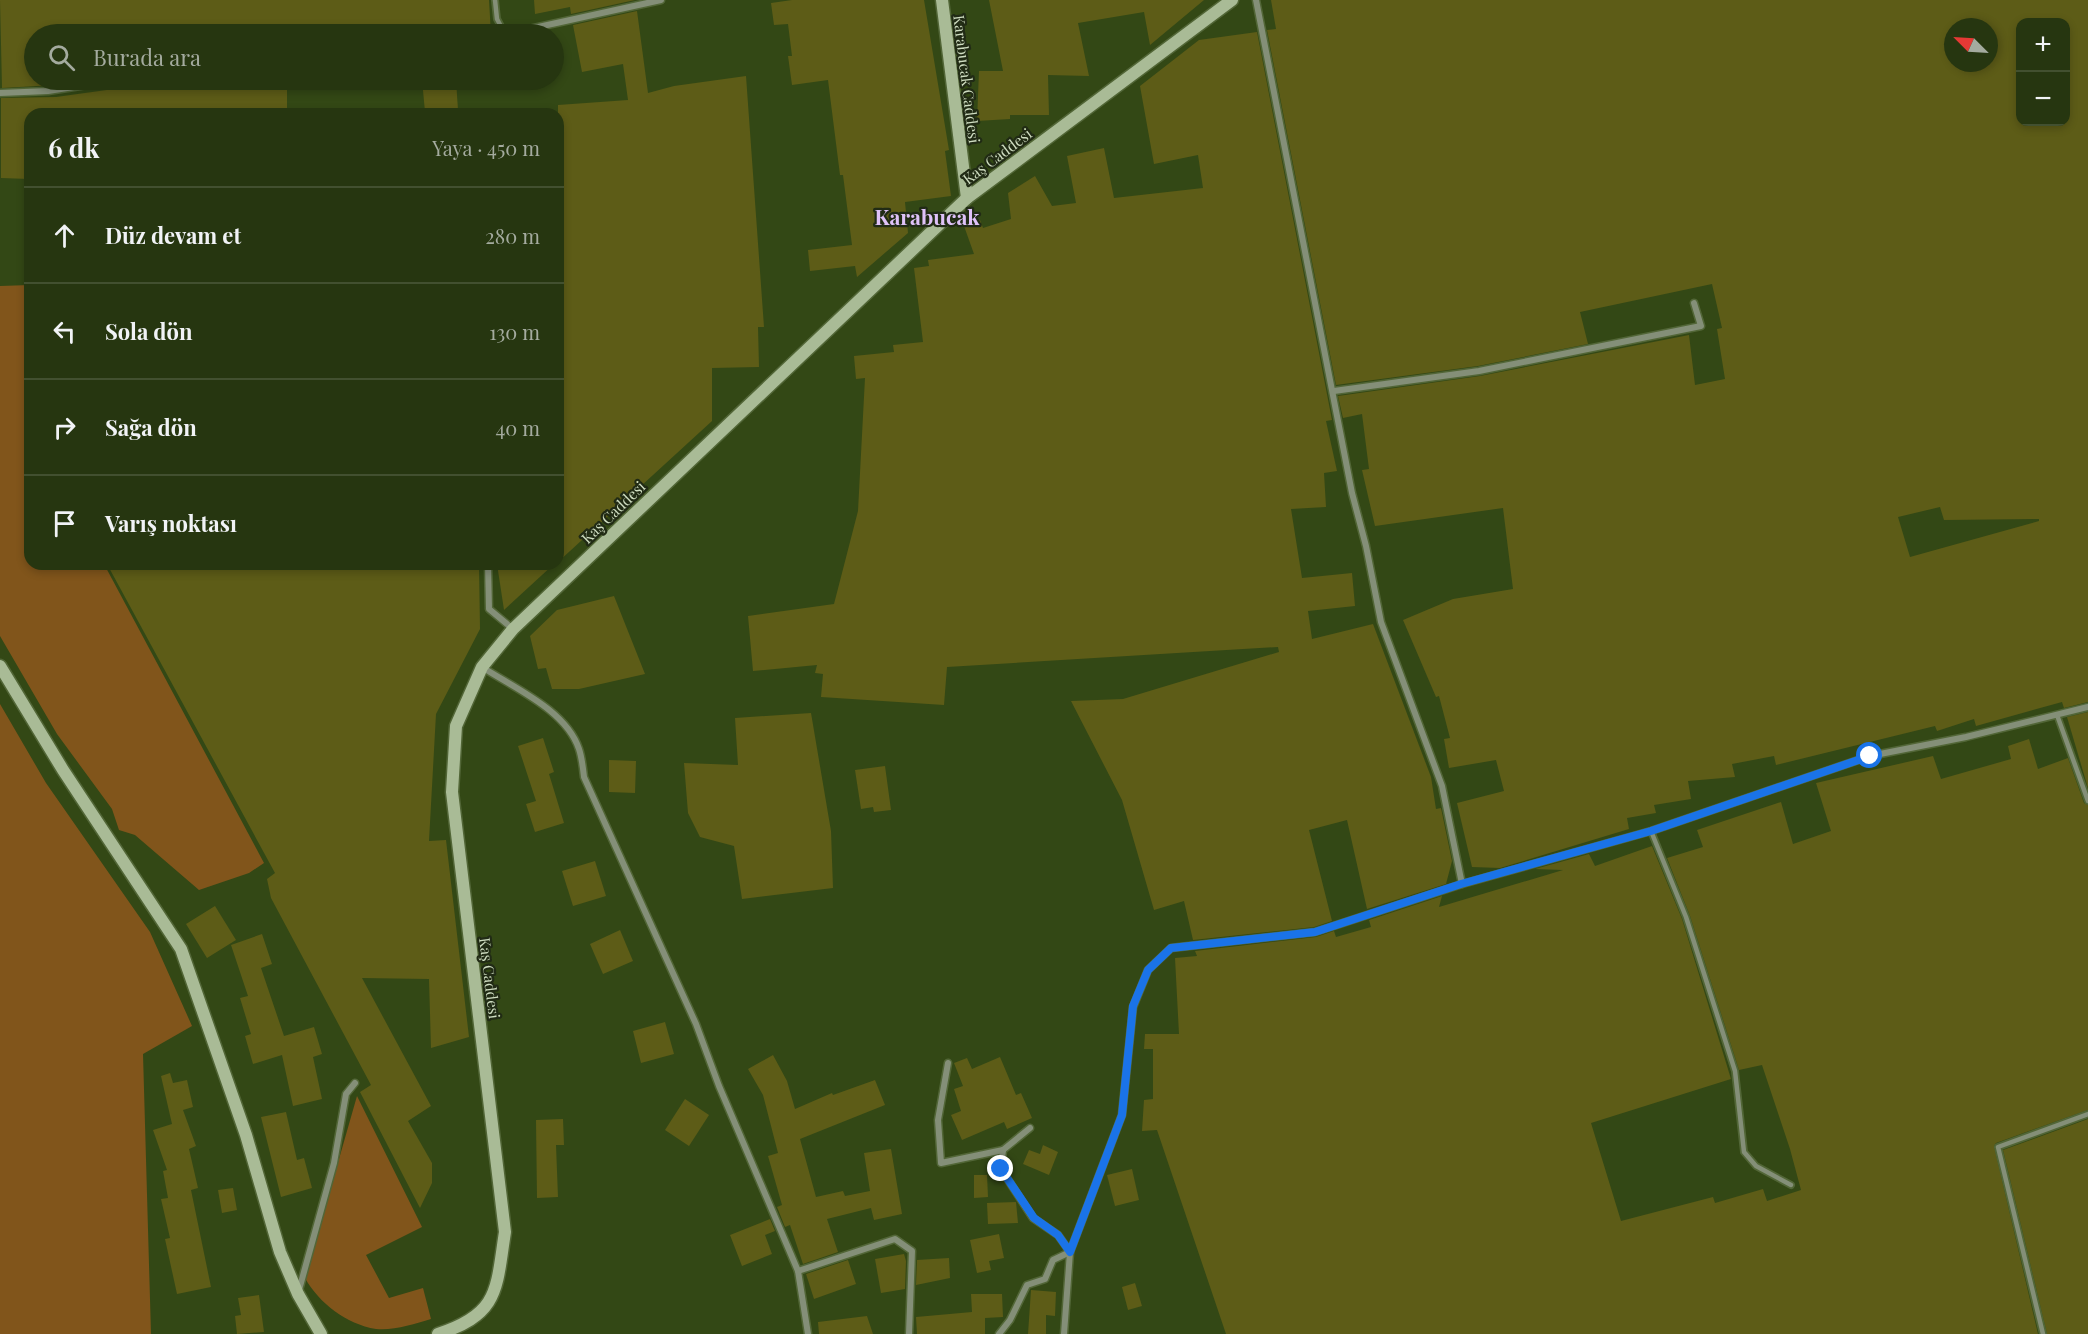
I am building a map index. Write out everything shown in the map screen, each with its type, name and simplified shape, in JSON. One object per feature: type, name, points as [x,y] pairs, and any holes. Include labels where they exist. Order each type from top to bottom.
[{"type":"street","points":[[551,24],[661,0]]},
{"type":"street","name":"Karabucak Caddesi","points":[[942,0],[967,198]]},
{"type":"street","name":"Kaş Caddesi","points":[[438,1334],[460,1327],[488,1307],[498,1281],[506,1232],[452,792],[456,726],[482,667],[513,629],[967,198],[1232,0]]},
{"type":"street","points":[[1256,0],[1334,391],[1352,494],[1381,622],[1442,786],[1461,884]]},
{"type":"street","points":[[0,93],[54,90]]},
{"type":"street","points":[[1334,391],[1479,371],[1701,326],[1694,303]]},
{"type":"street","points":[[488,570],[489,609],[513,629]]},
{"type":"street","points":[[0,666],[63,770],[181,949],[246,1135],[280,1252],[316,1331]]},
{"type":"street","points":[[482,667],[546,708],[568,729],[579,749],[584,777],[696,1024],[719,1086],[798,1271],[808,1334]]},
{"type":"street","points":[[1064,1334],[1070,1252],[1122,1115],[1133,1006],[1148,970],[1171,948],[1315,932],[1461,884],[1651,831],[1870,756],[2088,707]]},
{"type":"street","points":[[948,1063],[938,1120],[941,1163],[1003,1150],[1030,1128]]},
{"type":"street","points":[[298,1294],[334,1163],[346,1094],[355,1083]]},
{"type":"street","points":[[1003,1150],[1001,1169],[1034,1218],[1058,1235],[1070,1252]]},
{"type":"street","points":[[798,1271],[895,1239],[912,1251],[909,1334]]},
{"type":"street","points":[[999,1334],[1010,1320],[1027,1285],[1045,1279],[1053,1260],[1070,1252]]},
{"type":"lane","points":[[495,0],[500,24]]},
{"type":"lane","points":[[2057,715],[2088,801]]},
{"type":"lane","points":[[1651,831],[1686,917],[1735,1071],[1744,1152],[1756,1166],[1791,1185]]},
{"type":"lane","points":[[2043,1334],[1998,1147],[2088,1114]]},
{"type":"shaded area","points":[[24,285],[24,570],[107,570],[264,863],[249,873],[199,890],[135,835],[119,830],[112,809],[57,734],[0,636],[0,286]]},
{"type":"shaded area","points":[[0,704],[46,783],[150,932],[192,1026],[143,1054],[151,1334],[0,1334]]},
{"type":"shaded area","points":[[357,1096],[422,1227],[366,1255],[389,1298],[423,1288],[431,1319],[411,1325],[376,1329],[354,1322],[326,1304],[305,1278]]},
{"type":"building","points":[[0,0],[489,0],[490,24],[24,24],[24,87],[2,88]]},
{"type":"building","points":[[534,0],[635,0],[571,14],[570,7],[535,14]]},
{"type":"building","points":[[792,0],[924,0],[949,150],[945,151],[951,196],[905,202],[908,233],[857,277],[855,266],[810,271],[808,250],[852,245],[828,80],[792,85],[788,56],[792,56],[788,24],[774,25],[771,3]]},
{"type":"building","points":[[989,0],[1204,0],[1150,45],[1144,12],[1078,23],[1089,76],[1048,75],[1049,115],[1010,115],[1010,119],[977,121],[979,71],[1003,71]]},
{"type":"building","points":[[1271,0],[2088,0],[2088,702],[2064,708],[2062,702],[1976,726],[1974,719],[1937,731],[1935,726],[1776,765],[1774,756],[1732,764],[1735,777],[1688,781],[1691,799],[1654,805],[1656,813],[1627,818],[1629,829],[1500,868],[1472,867],[1457,803],[1504,791],[1496,760],[1449,768],[1444,739],[1450,738],[1439,696],[1436,697],[1403,620],[1453,599],[1513,589],[1503,508],[1375,526],[1362,470],[1369,469],[1362,414],[1343,418],[1338,396],[1480,376],[1689,335],[1695,385],[1725,379],[1717,329],[1722,328],[1712,284],[1580,312],[1588,344],[1478,366],[1336,385],[1267,30],[1276,29]],"holes":[[[1940,507],[1944,520],[2039,519],[2039,521],[1910,557],[1898,517]]]},
{"type":"building","points":[[637,11],[648,93],[674,86],[746,76],[764,327],[758,327],[759,367],[712,368],[712,421],[564,557],[564,108],[558,108],[558,105],[628,100],[623,64],[582,72],[573,25]]},
{"type":"building","points":[[1257,32],[1332,420],[1326,421],[1337,471],[1324,473],[1326,507],[1291,509],[1302,578],[1352,573],[1355,606],[1308,611],[1312,639],[1373,624],[1431,777],[1436,809],[1441,808],[1452,861],[1446,884],[1367,909],[1347,820],[1309,830],[1332,921],[1314,927],[1193,940],[1184,901],[1154,910],[1122,800],[1071,701],[1123,699],[1279,652],[1278,647],[947,667],[944,705],[821,697],[823,674],[815,673],[817,665],[753,671],[748,616],[834,604],[858,511],[865,378],[856,379],[854,356],[894,352],[893,345],[923,342],[914,268],[929,266],[928,260],[974,254],[964,226],[980,220],[983,228],[1011,219],[1008,193],[1035,176],[1052,206],[1076,203],[1067,156],[1104,148],[1114,198],[1203,188],[1198,155],[1154,164],[1140,86],[1199,40]]},
{"type":"building","points":[[107,90],[287,90],[287,108],[24,108],[24,179],[1,178],[1,98],[56,97]]},
{"type":"building","points":[[423,90],[457,90],[458,108],[425,108]]},
{"type":"building","points":[[110,570],[479,570],[480,629],[436,714],[429,841],[446,840],[469,1037],[431,1048],[429,979],[362,978],[431,1106],[408,1121],[432,1163],[432,1183],[420,1208],[360,1092],[371,1085],[271,898],[267,879],[275,873]]},
{"type":"building","points":[[498,570],[547,570],[504,610]]},
{"type":"building","points":[[614,596],[645,674],[579,689],[552,689],[546,668],[538,669],[530,636],[557,610]]},
{"type":"building","points":[[2088,712],[2088,788],[2067,717]]},
{"type":"building","points":[[811,713],[831,831],[833,888],[742,899],[734,846],[700,837],[688,813],[684,763],[738,765],[735,718]]},
{"type":"building","points":[[543,738],[554,772],[549,774],[564,823],[535,832],[526,804],[536,801],[518,746]]},
{"type":"building","points":[[2029,739],[2038,769],[2068,758],[2084,803],[2088,805],[2088,1110],[1996,1143],[1994,1146],[2038,1334],[1226,1334],[1157,1130],[1142,1131],[1144,1100],[1153,1099],[1153,1049],[1144,1049],[1145,1034],[1179,1034],[1175,958],[1197,956],[1195,951],[1316,937],[1334,931],[1336,937],[1371,927],[1369,920],[1442,896],[1439,907],[1563,870],[1535,869],[1589,854],[1595,866],[1652,846],[1682,919],[1731,1079],[1591,1123],[1621,1221],[1713,1197],[1715,1203],[1763,1189],[1767,1201],[1801,1190],[1790,1149],[1762,1065],[1739,1070],[1690,916],[1667,858],[1703,847],[1697,830],[1781,802],[1793,844],[1831,831],[1816,783],[1933,756],[1941,779],[2011,759],[2008,746]]},
{"type":"building","points":[[609,760],[636,761],[635,793],[609,792]]},
{"type":"building","points":[[885,766],[891,810],[874,812],[873,807],[861,809],[855,770]]},
{"type":"building","points":[[595,861],[606,896],[573,906],[562,871]]},
{"type":"building","points":[[215,906],[236,940],[207,958],[186,924]]},
{"type":"building","points":[[620,930],[633,961],[603,974],[590,944]]},
{"type":"building","points":[[262,934],[272,964],[261,968],[284,1036],[314,1027],[322,1054],[313,1057],[322,1099],[293,1106],[282,1055],[253,1064],[245,1036],[251,1034],[240,998],[248,996],[231,945]]},
{"type":"building","points":[[665,1022],[674,1054],[641,1063],[633,1031]]},
{"type":"building","points":[[773,1055],[787,1081],[795,1109],[832,1093],[833,1095],[875,1080],[885,1105],[800,1139],[816,1197],[843,1191],[845,1196],[870,1191],[864,1153],[891,1149],[902,1214],[874,1220],[871,1208],[827,1219],[838,1252],[803,1264],[790,1225],[785,1227],[777,1207],[782,1205],[768,1156],[778,1153],[763,1095],[748,1069]]},
{"type":"building","points":[[1000,1057],[1016,1095],[1021,1093],[1032,1118],[1007,1129],[1004,1122],[962,1140],[951,1115],[961,1111],[954,1089],[963,1086],[954,1063],[967,1058],[972,1069]]},
{"type":"building","points":[[170,1073],[173,1083],[187,1080],[193,1107],[183,1110],[196,1146],[189,1149],[198,1188],[191,1190],[211,1287],[177,1294],[165,1239],[170,1238],[161,1199],[168,1198],[163,1171],[167,1170],[153,1130],[172,1124],[161,1076]]},
{"type":"building","points":[[685,1099],[709,1115],[689,1146],[665,1130]]},
{"type":"building","points":[[286,1112],[297,1160],[304,1158],[312,1188],[281,1197],[261,1117]]},
{"type":"building","points":[[563,1119],[564,1145],[556,1145],[558,1197],[537,1198],[536,1120]]},
{"type":"building","points":[[2088,1119],[2088,1334],[2047,1334],[2003,1150]]},
{"type":"building","points":[[1043,1145],[1058,1152],[1049,1175],[1023,1164],[1029,1150],[1040,1154]]},
{"type":"building","points":[[1132,1169],[1139,1200],[1115,1206],[1107,1175]]},
{"type":"building","points":[[974,1175],[987,1175],[988,1197],[974,1198]]},
{"type":"building","points":[[233,1188],[237,1210],[222,1213],[218,1190]]},
{"type":"building","points":[[1016,1202],[1018,1223],[988,1224],[987,1203]]},
{"type":"building","points":[[770,1219],[775,1231],[765,1235],[772,1254],[742,1266],[730,1235]]},
{"type":"building","points":[[999,1234],[1004,1258],[989,1261],[991,1270],[977,1273],[970,1240]]},
{"type":"building","points":[[904,1254],[905,1289],[881,1293],[875,1259]]},
{"type":"building","points":[[949,1258],[950,1278],[916,1285],[917,1260]]},
{"type":"building","points":[[848,1260],[856,1284],[814,1299],[806,1274]]},
{"type":"building","points":[[1135,1283],[1142,1306],[1128,1310],[1122,1287]]},
{"type":"building","points":[[1031,1290],[1056,1292],[1055,1316],[1046,1315],[1046,1334],[1028,1334]]},
{"type":"building","points":[[971,1294],[1002,1294],[1003,1317],[985,1318],[985,1334],[917,1334],[916,1317],[972,1312]]},
{"type":"building","points":[[259,1295],[264,1332],[237,1334],[235,1316],[241,1315],[238,1298]]},
{"type":"building","points":[[867,1316],[873,1334],[819,1334],[818,1322]]},
{"type":"district","name":"Karabucak","points":[[927,216]]},
{"type":"route","points":[[1001,1169],[1034,1218],[1058,1235],[1070,1252],[1122,1115],[1133,1006],[1148,970],[1171,948],[1315,932],[1461,884],[1651,831],[1870,756]]}]
